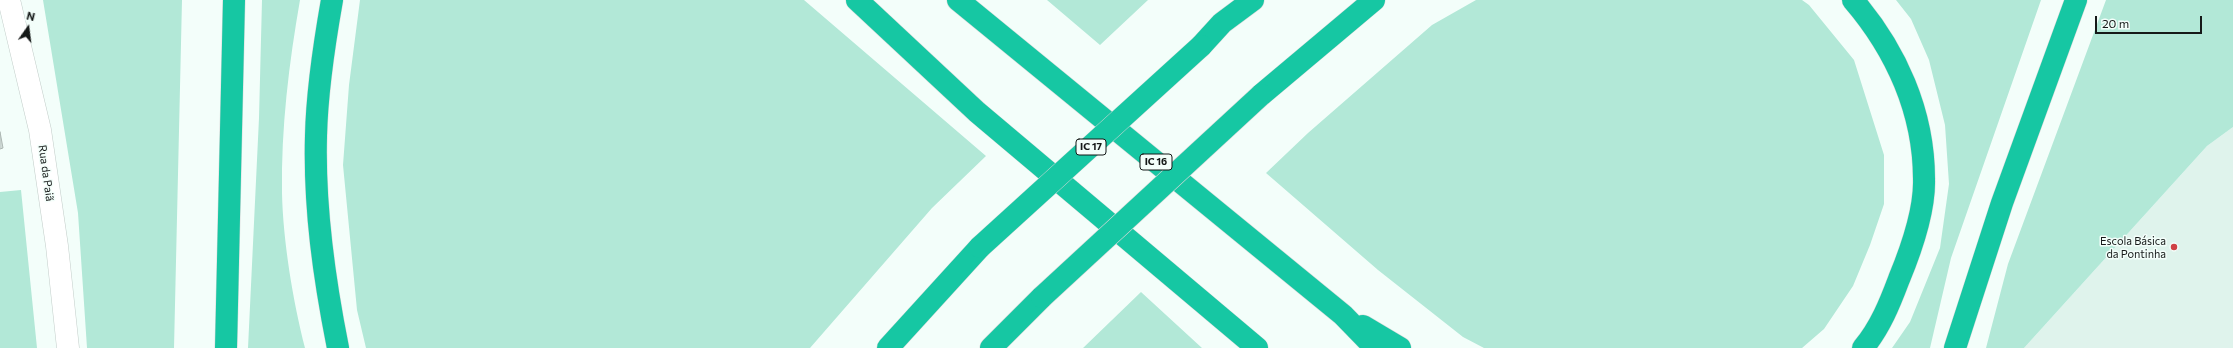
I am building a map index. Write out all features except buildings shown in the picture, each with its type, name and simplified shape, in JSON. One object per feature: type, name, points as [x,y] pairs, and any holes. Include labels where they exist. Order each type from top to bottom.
[{"type":"highway","points":[[226,348],[234,0]]},
{"type":"highway","points":[[332,0],[322,60],[316,136],[317,209],[325,286],[338,348]]},
{"type":"highway","points":[[857,0],[976,112],[1257,348]]},
{"type":"highway","points":[[1222,23],[1237,0]]},
{"type":"highway","name":"IC 17","points":[[888,348],[980,247],[1201,46],[1222,23],[1253,0]]},
{"type":"highway","points":[[991,348],[1042,298],[1261,95],[1374,0]]},
{"type":"highway","points":[[1852,0],[1870,19],[1906,82],[1921,136],[1924,180],[1922,204],[1907,260],[1889,305],[1872,338],[1863,348]]},
{"type":"highway","points":[[1955,348],[2002,203],[2076,0]]},
{"type":"highway","name":"IC 16","points":[[963,3],[1343,315],[1375,348]]},
{"type":"highway","points":[[1343,315],[1400,348]]},
{"type":"street","name":"Rua da Paiã","points":[[9,0],[40,130],[57,246],[68,348]]},
{"type":"shaded area","name":"Escola Básica da Pontinha","points":[[2233,127],[2233,348],[2024,348],[2207,146]]},
{"type":"green space","points":[[43,0],[182,0],[174,348],[87,348],[78,213]]},
{"type":"green space","points":[[262,0],[300,0],[286,96],[282,193],[284,231],[289,271],[296,311],[305,348],[248,348],[259,118]]},
{"type":"green space","points":[[360,0],[804,0],[986,156],[932,208],[810,348],[366,348],[357,310],[343,165],[349,85]]},
{"type":"green space","points":[[1047,0],[1148,0],[1100,45]]},
{"type":"green space","points":[[1476,0],[1802,0],[1809,5],[1854,60],[1884,155],[1884,204],[1870,245],[1853,286],[1824,329],[1802,348],[1484,348],[1463,337],[1378,270],[1266,173],[1308,133],[1432,25]]},
{"type":"green space","points":[[1896,0],[2041,0],[1951,258],[1930,348],[1892,348],[1910,322],[1940,248],[1949,184],[1945,125],[1929,60],[1911,19]]},
{"type":"green space","points":[[2106,0],[2233,0],[2233,127],[2207,146],[2024,348],[1986,348],[2008,264]]},
{"type":"green space","points":[[21,190],[37,348],[0,348],[0,192]]},
{"type":"green space","points":[[1141,292],[1202,348],[1083,348]]},
{"type":"place","name":"Escola Básica da Pontinha","points":[[2174,247]]}]
